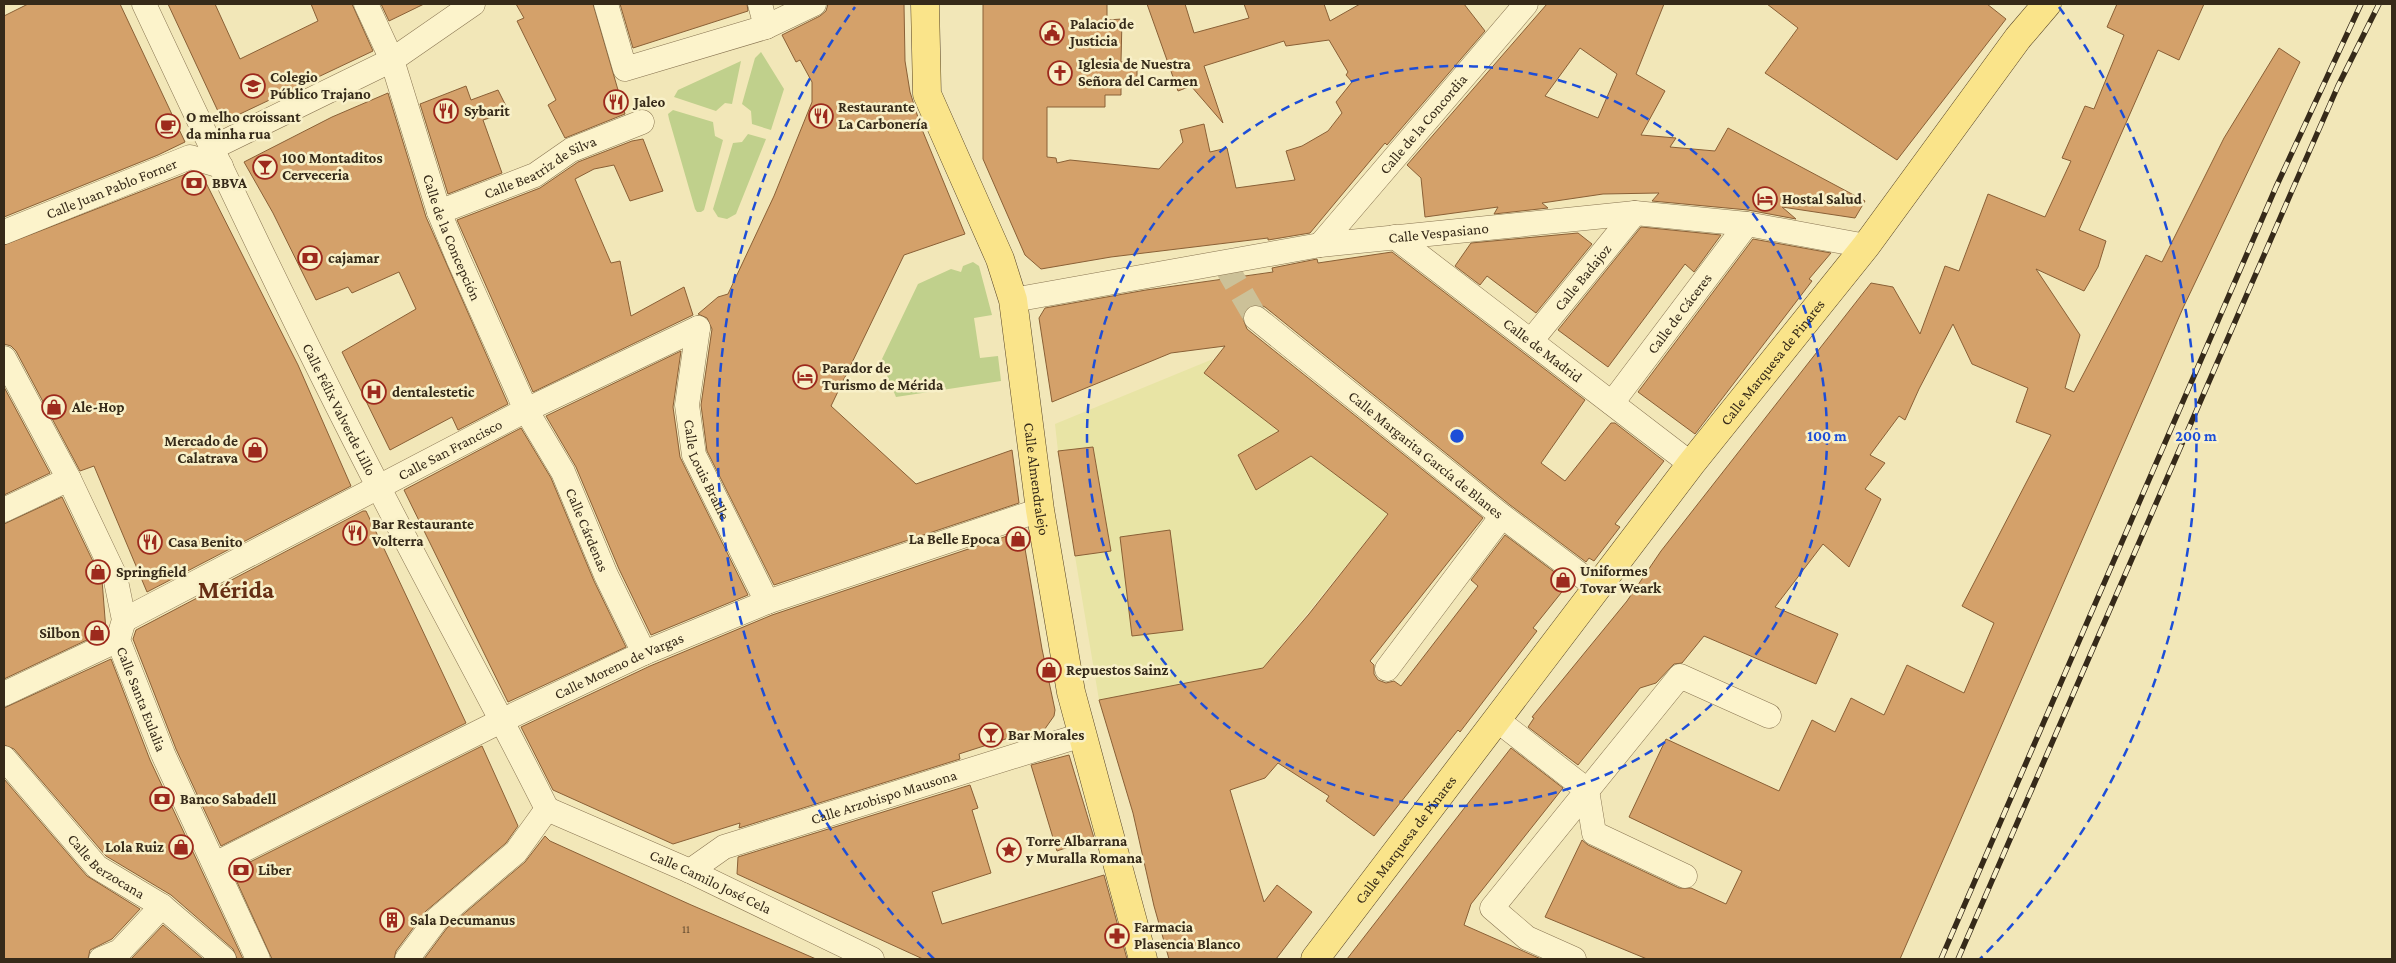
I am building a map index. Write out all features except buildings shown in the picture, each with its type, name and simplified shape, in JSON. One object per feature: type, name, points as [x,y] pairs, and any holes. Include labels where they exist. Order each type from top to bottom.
[{"type":"main road","name":"Calle Almendralejo","points":[[925,4],[927,94],[1000,259],[1013,300],[1040,510],[1071,692],[1143,959]]},
{"type":"main road","name":"Calle Marquesa de Pinares","points":[[1315,959],[1691,464],[1866,246],[2018,38],[2038,7]]},
{"type":"street","name":"Calle Félix Valverde Lillo","points":[[144,4],[216,157],[379,488],[503,720],[547,809]]},
{"type":"street","name":"Calle de la Concepción","points":[[366,4],[392,60],[439,212],[526,410]]},
{"type":"street","points":[[216,157],[392,60],[473,4]]},
{"type":"street","points":[[606,4],[625,69],[766,26],[814,4]]},
{"type":"street","points":[[760,4],[766,26]]},
{"type":"street","name":"Calle de la Concordia","points":[[1320,245],[1526,4]]},
{"type":"street","name":"Calle Beatriz de Silva","points":[[439,212],[535,175],[571,150],[642,122]]},
{"type":"street","name":"Calle Juan Pablo Forner","points":[[4,232],[190,157],[216,157]]},
{"type":"street","name":"Calle Vespasiano","points":[[1013,300],[1320,245],[1635,213],[1747,224],[1866,246]]},
{"type":"street","name":"Calle Badajoz","points":[[1531,341],[1635,213]]},
{"type":"street","name":"Calle de Cáceres","points":[[1612,404],[1747,224]]},
{"type":"street","name":"Calle de Madrid","points":[[1395,237],[1691,464]]},
{"type":"street","name":"Calle Margarita García de Blanes","points":[[1256,318],[1502,516],[1598,588]]},
{"type":"street","name":"Calle San Francisco","points":[[4,694],[379,488],[526,410],[698,328]]},
{"type":"street","name":"Calle Louis Braille","points":[[698,328],[687,405],[694,455],[767,602]]},
{"type":"street","name":"Calle Santa Eulalia","points":[[4,358],[69,479],[115,576],[121,630],[163,754],[258,959]]},
{"type":"street","name":"Calle Cárdenas","points":[[526,410],[563,472],[606,575],[644,653]]},
{"type":"street","points":[[4,510],[69,479]]},
{"type":"street","name":"Calle Moreno de Vargas","points":[[215,864],[503,720],[644,653],[767,602],[1040,510]]},
{"type":"street","points":[[1387,669],[1502,516]]},
{"type":"street","points":[[1574,959],[1527,938],[1492,908],[1680,676],[1769,716]]},
{"type":"street","points":[[1498,720],[1587,790],[1594,833],[1684,876]]},
{"type":"street","name":"Calle Arzobispo Mausona","points":[[690,871],[724,847],[1082,735]]},
{"type":"street","name":"Calle Berzocana","points":[[4,758],[97,867],[162,906],[224,959]]},
{"type":"street","points":[[407,959],[437,919],[516,852],[547,809]]},
{"type":"street","name":"Calle Camilo José Cela","points":[[547,809],[690,871],[872,959]]},
{"type":"street","points":[[101,959],[120,951],[162,906]]},
{"type":"shaded area","points":[[1213,359],[1205,373],[1388,514],[1263,668],[1099,700],[1075,556],[1111,551],[1093,447],[1058,451],[1055,424]]},
{"type":"green space","points":[[761,52],[784,89],[771,130],[752,124],[751,111],[742,104],[755,58]]},
{"type":"green space","points":[[741,61],[732,104],[725,103],[716,111],[674,97],[678,90]]},
{"type":"green space","points":[[673,110],[713,122],[715,136],[723,140],[704,210],[701,212],[697,212],[695,209],[669,119],[668,114]]},
{"type":"green space","points":[[748,134],[766,139],[736,214],[727,219],[718,217],[713,209],[733,143],[742,142]]},
{"type":"green space","points":[[973,262],[979,266],[992,315],[974,318],[980,358],[998,356],[1001,381],[896,397],[881,361],[918,284],[951,269],[961,272],[963,266]]},
{"type":"tunnel","points":[[1224,263],[1256,318]]},
{"type":"railway","points":[[1941,959],[2276,187],[2361,4]]},
{"type":"railway","points":[[1958,959],[2338,86],[2379,4]]},
{"type":"place","name":"Palacio de Justicia","points":[[1052,33]]},
{"type":"place","name":"Iglesia de Nuestra Señora del Carmen","points":[[1060,73]]},
{"type":"place","name":"Colegio Público Trajano","points":[[253,86]]},
{"type":"place","name":"Jaleo","points":[[616,102]]},
{"type":"place","name":"Sybarit","points":[[446,111]]},
{"type":"place","name":"Restaurante La Carbonería","points":[[821,116]]},
{"type":"place","name":"O melho croissant da minha rua","points":[[168,126]]},
{"type":"place","name":"100 Montaditos Cerveceria","points":[[265,167]]},
{"type":"place","name":"BBVA","points":[[194,183]]},
{"type":"place","name":"Hostal Salud","points":[[1765,199]]},
{"type":"place","name":"cajamar","points":[[310,258]]},
{"type":"place","name":"Parador de Turismo de Mérida","points":[[805,377]]},
{"type":"place","name":"dentalestetic","points":[[374,392]]},
{"type":"place","name":"Ale-Hop","points":[[54,407]]},
{"type":"place","name":"Mercado de Calatrava","points":[[255,450]]},
{"type":"place","name":"Bar Restaurante Volterra","points":[[355,533]]},
{"type":"place","name":"La Belle Epoca","points":[[1018,539]]},
{"type":"place","name":"Casa Benito","points":[[150,542]]},
{"type":"place","name":"Springfield","points":[[98,572]]},
{"type":"place","name":"Uniformes Tovar Weark","points":[[1563,580]]},
{"type":"place","name":"Silbon","points":[[97,633]]},
{"type":"place","name":"Repuestos Sainz","points":[[1049,670]]},
{"type":"place","name":"Bar Morales","points":[[991,735]]},
{"type":"place","name":"Banco Sabadell","points":[[162,799]]},
{"type":"place","name":"Lola Ruiz","points":[[181,847]]},
{"type":"place","name":"Torre Albarrana y Muralla Romana","points":[[1009,850]]},
{"type":"place","name":"Liber","points":[[241,870]]},
{"type":"place","name":"Sala Decumanus","points":[[392,920]]},
{"type":"place","name":"Farmacia Plasencia Blanco","points":[[1117,936]]},
{"type":"district","name":"Mérida","points":[[236,589]]}]
